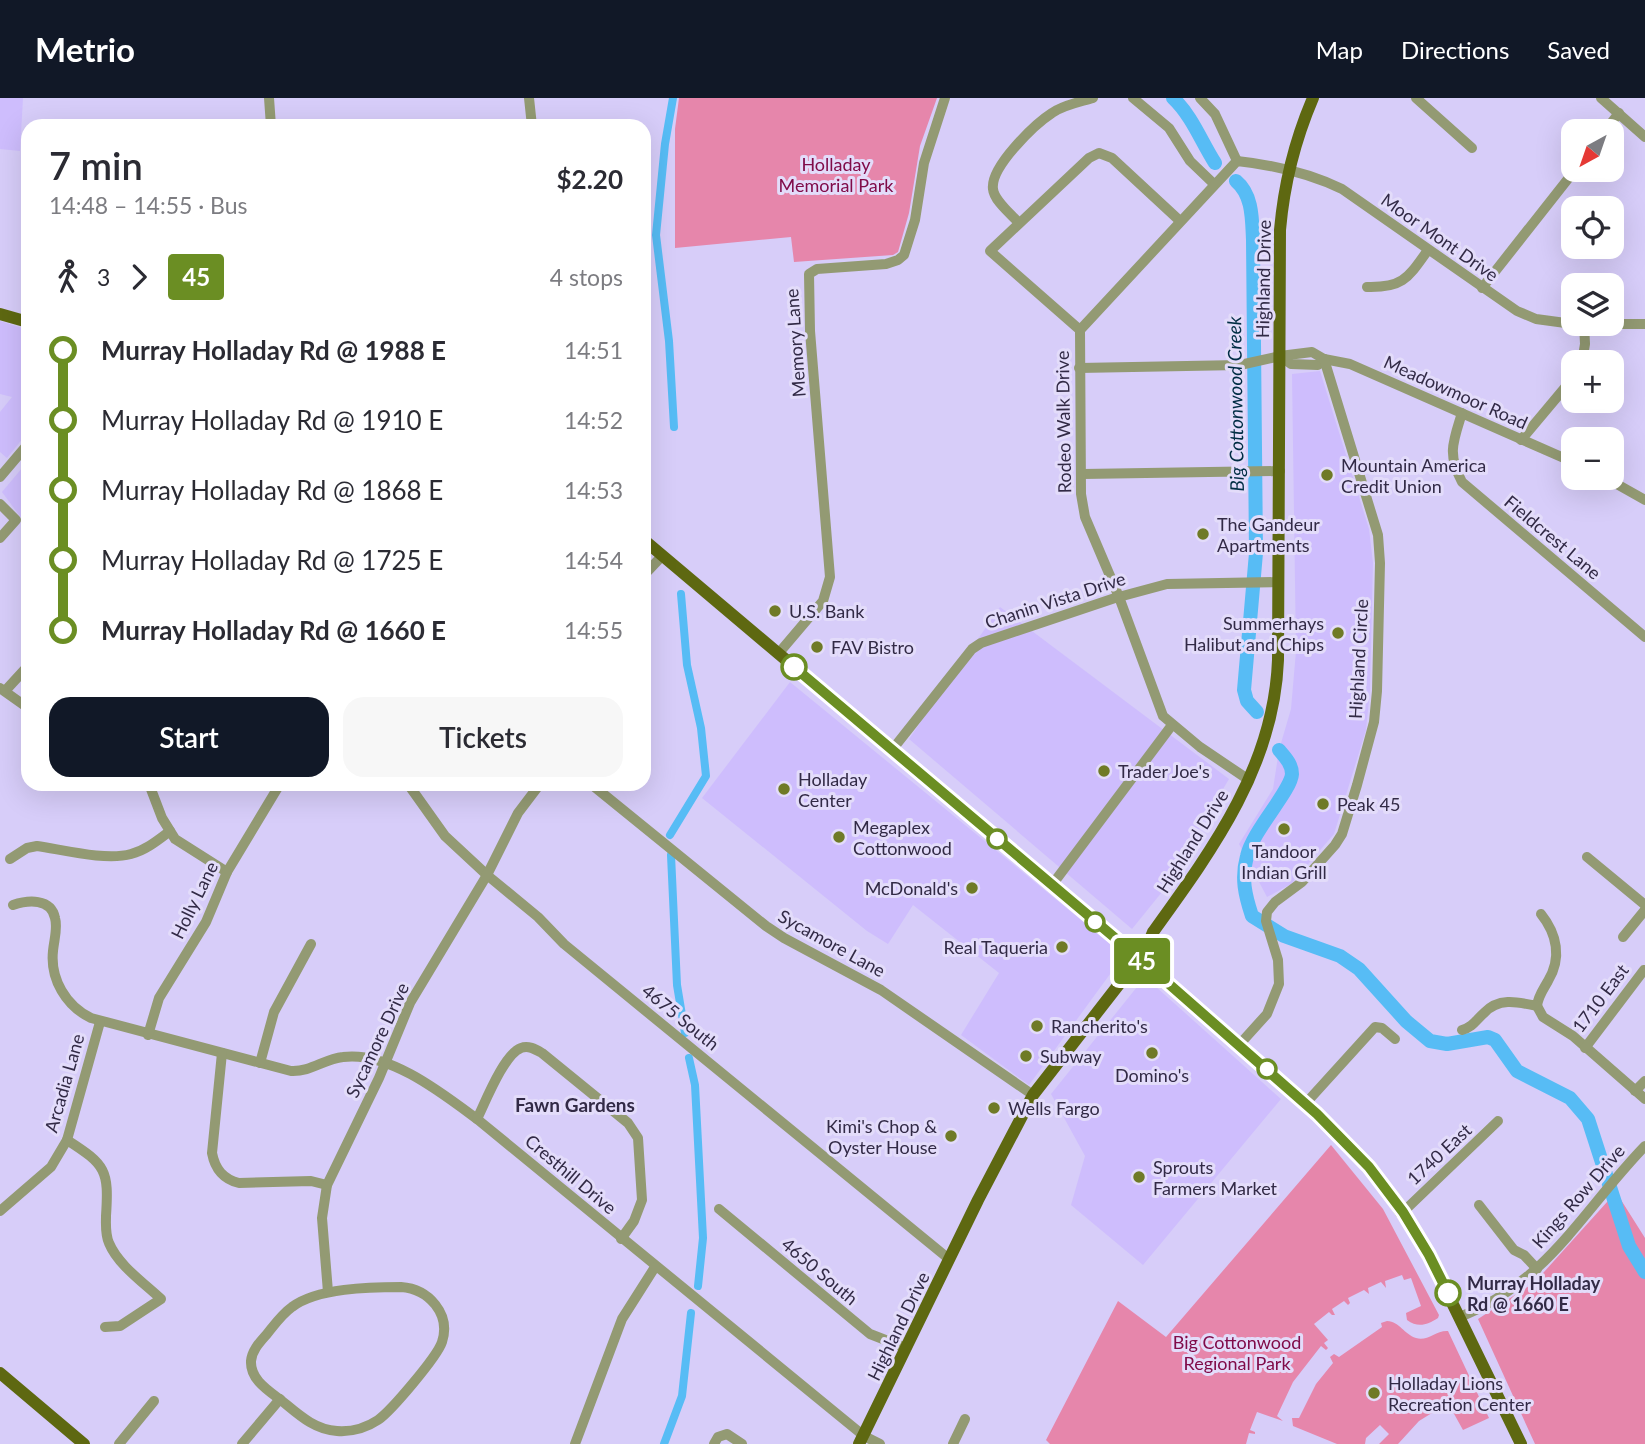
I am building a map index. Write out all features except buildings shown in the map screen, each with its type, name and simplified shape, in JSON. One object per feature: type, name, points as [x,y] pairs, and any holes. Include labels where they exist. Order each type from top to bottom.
[{"type":"main road","name":"Highland Drive","points":[[861,1440],[1033,1095],[1148,944],[1153,932],[1218,841],[1249,780],[1266,736],[1278,674],[1280,230],[1289,170],[1313,98]]},
{"type":"main road","points":[[0,314],[21,321]]},
{"type":"main road","points":[[651,546],[1138,957],[1306,1103],[1352,1149],[1403,1212],[1429,1255],[1521,1444]]},
{"type":"main road","points":[[0,1373],[84,1444]]},
{"type":"street","points":[[269,98],[270,119]]},
{"type":"street","points":[[529,98],[531,119]]},
{"type":"street","name":"Memory Lane","points":[[778,654],[819,606],[826,595],[830,578],[810,331],[809,274],[817,269],[891,263],[904,255],[915,220],[924,163],[945,98]]},
{"type":"street","points":[[1019,223],[997,198],[993,189],[1009,152],[1058,109],[1093,98]]},
{"type":"street","points":[[1133,98],[1169,128],[1190,161],[1214,184]]},
{"type":"street","points":[[1200,98],[1215,114],[1237,162],[1289,170]]},
{"type":"street","points":[[1416,98],[1472,148]]},
{"type":"street","points":[[1601,98],[1645,137]]},
{"type":"street","points":[[1614,119],[1619,113]]},
{"type":"street","points":[[1080,330],[990,251],[1089,158],[1099,153],[1112,158],[1180,221]]},
{"type":"street","name":"Rodeo Walk Drive","points":[[1237,162],[1080,330],[1079,368],[1085,517],[1119,597],[1160,711],[1172,725],[1249,780]]},
{"type":"street","name":"Moor Mont Drive","points":[[1289,170],[1324,180],[1342,189],[1517,311],[1536,319],[1561,322]]},
{"type":"street","points":[[1482,288],[1566,182]]},
{"type":"street","points":[[1367,286],[1397,285],[1412,272],[1428,250]]},
{"type":"street","name":"Moor Mont Drive","points":[[1624,324],[1645,324]]},
{"type":"street","name":"Meadowmoor Road","points":[[1079,368],[1240,365],[1312,352],[1324,359],[1350,364],[1561,458]]},
{"type":"street","name":"Highland Circle","points":[[1239,1045],[1267,1013],[1277,994],[1280,973],[1266,921],[1270,907],[1314,870],[1342,834],[1376,707],[1380,563],[1378,536],[1324,359]]},
{"type":"street","points":[[1521,440],[1561,392]]},
{"type":"street","name":"Fieldcrest Lane","points":[[1462,414],[1452,450],[1456,471],[1462,482],[1645,637]]},
{"type":"street","points":[[0,477],[21,452]]},
{"type":"street","points":[[1083,474],[1280,471]]},
{"type":"street","points":[[1624,488],[1645,500]]},
{"type":"street","points":[[0,504],[16,520],[0,538]]},
{"type":"street","points":[[651,568],[662,556]]},
{"type":"street","name":"Chanin Vista Drive","points":[[892,750],[972,649],[995,638],[1167,584],[1279,582]]},
{"type":"street","points":[[21,672],[2,690],[21,703]]},
{"type":"street","points":[[1052,886],[1172,725]]},
{"type":"street","points":[[152,791],[170,831],[185,846],[227,872]]},
{"type":"street","name":"Holly Lane","points":[[148,1035],[157,1002],[209,918],[227,872],[276,791]]},
{"type":"street","name":"4675 South","points":[[413,791],[442,832],[487,875],[538,917],[564,944],[949,1259]]},
{"type":"street","name":"Sycamore Drive","points":[[328,1293],[322,1218],[327,1185],[386,1063],[410,1003],[487,875],[518,813],[535,791]]},
{"type":"street","name":"Sycamore Lane","points":[[600,791],[766,926],[881,989],[1033,1095]]},
{"type":"street","points":[[10,859],[27,848],[37,846],[116,856],[130,854],[153,844],[170,831]]},
{"type":"street","points":[[1587,856],[1645,908],[1623,937]]},
{"type":"street","name":"Cresthill Drive","points":[[13,905],[37,901],[52,910],[56,922],[52,963],[58,985],[77,1010],[100,1022],[260,1063],[302,1071],[335,1058],[366,1057],[386,1063],[434,1088],[477,1119],[861,1440],[880,1444]]},
{"type":"street","points":[[1541,914],[1553,934],[1556,956],[1552,974],[1538,997],[1537,1006],[1543,1017],[1573,1036],[1645,1099]]},
{"type":"street","points":[[260,1063],[274,1012],[311,944]]},
{"type":"street","name":"1710 East","points":[[1584,1048],[1644,970]]},
{"type":"street","points":[[1462,1030],[1471,1027],[1489,1009],[1502,1002],[1537,1006]]},
{"type":"street","name":"Arcadia Lane","points":[[3,1204],[51,1167],[67,1140],[100,1022]]},
{"type":"street","points":[[1306,1103],[1375,1027],[1382,1028],[1395,1039]]},
{"type":"street","points":[[477,1119],[509,1058],[520,1048],[528,1047],[542,1053],[628,1122],[638,1138],[643,1192],[640,1208],[621,1239]]},
{"type":"street","points":[[222,1053],[212,1153],[219,1172],[229,1180],[239,1183],[311,1181],[327,1185]]},
{"type":"street","points":[[1635,1091],[1645,1081]]},
{"type":"street","name":"1740 East","points":[[1403,1212],[1499,1121]]},
{"type":"street","points":[[67,1140],[93,1158],[104,1173],[108,1192],[106,1235],[111,1248],[161,1299],[120,1326],[105,1327]]},
{"type":"street","name":"Kings Row Drive","points":[[1460,1317],[1511,1290],[1537,1269],[1644,1149]]},
{"type":"street","name":"Kings Row Drive","points":[[1479,1205],[1514,1250],[1526,1257],[1537,1269]]},
{"type":"street","name":"4650 South","points":[[719,1209],[870,1334],[906,1348]]},
{"type":"street","points":[[575,1444],[622,1319],[655,1267]]},
{"type":"street","points":[[395,1287],[420,1291],[432,1300],[441,1313],[444,1329],[442,1343],[433,1358],[383,1416],[355,1430],[330,1430],[307,1421],[259,1382],[251,1363],[253,1351],[292,1307],[304,1300],[328,1293],[395,1287]]},
{"type":"street","points":[[242,1444],[280,1399]]},
{"type":"street","points":[[119,1444],[154,1401]]},
{"type":"street","points":[[953,1444],[965,1419]]},
{"type":"street","points":[[714,1444],[722,1434],[732,1435],[741,1444]]},
{"type":"shaded area","points":[[0,98],[23,98],[20,151],[0,149]]},
{"type":"shaded area","points":[[0,321],[21,328],[21,441],[7,458],[0,452],[0,412],[12,397],[0,394]]},
{"type":"shaded area","points":[[1320,371],[1369,529],[1373,563],[1370,691],[1366,730],[1334,834],[1291,884],[1267,897],[1239,844],[1273,789],[1279,750],[1291,709],[1296,651],[1292,374]]},
{"type":"shaded area","points":[[21,469],[21,518],[2,492]]},
{"type":"shaded area","points":[[1000,607],[1229,779],[1162,892],[1132,929],[909,739]]},
{"type":"shaded area","points":[[790,682],[1124,955],[1029,1085],[961,1035],[999,973],[913,905],[888,944],[867,931],[702,798]]},
{"type":"shaded area","points":[[1145,977],[1281,1099],[1143,1265],[1071,1205],[1085,1156],[1051,1094]]},
{"type":"green space","name":"Holladay Memorial Park","points":[[679,98],[937,98],[920,146],[909,213],[898,252],[893,255],[794,262],[791,237],[675,248],[675,129]]},
{"type":"green space","name":"Big Cottonwood Regional Park","points":[[1331,1145],[1383,1209],[1439,1315],[1438,1318],[1422,1325],[1407,1320],[1406,1313],[1421,1306],[1411,1278],[1404,1280],[1402,1275],[1385,1281],[1386,1288],[1381,1282],[1368,1288],[1369,1294],[1364,1290],[1348,1298],[1348,1305],[1344,1301],[1332,1309],[1335,1315],[1329,1312],[1314,1324],[1328,1340],[1324,1343],[1328,1348],[1326,1350],[1321,1346],[1293,1382],[1277,1416],[1283,1421],[1257,1412],[1250,1430],[1255,1434],[1249,1433],[1246,1444],[1050,1444],[1046,1440],[1118,1301],[1166,1337]]},
{"type":"green space","points":[[1616,1192],[1645,1238],[1645,1444],[1535,1444],[1478,1319],[1535,1282]]},
{"type":"green space","name":"Big Cottonwood Regional Park","points":[[1387,1321],[1420,1339],[1448,1331],[1489,1418],[1463,1430],[1448,1403],[1419,1421],[1398,1444],[1379,1444],[1389,1434],[1380,1425],[1366,1438],[1365,1444],[1337,1444],[1293,1426],[1292,1418],[1299,1418],[1316,1384],[1333,1363],[1330,1357],[1334,1354],[1339,1357]]},
{"type":"waterway","points":[[673,98],[665,144],[656,235],[669,341],[674,427]]},
{"type":"waterway","name":"Big Cottonwood Creek","points":[[1173,98],[1191,121],[1215,163]]},
{"type":"waterway","name":"Big Cottonwood Creek","points":[[1236,181],[1249,201],[1253,240],[1256,553],[1244,690],[1247,701],[1257,712]]},
{"type":"waterway","points":[[670,835],[706,776],[701,728],[687,665],[681,594]]},
{"type":"waterway","name":"Big Cottonwood Creek","points":[[1279,750],[1286,758],[1292,774],[1285,790],[1256,835],[1247,856],[1245,886],[1252,916],[1284,936],[1340,956],[1359,969],[1406,1021],[1430,1041],[1447,1044],[1488,1037],[1495,1040],[1517,1071],[1570,1098],[1588,1119],[1629,1246],[1645,1272]]},
{"type":"waterway","points":[[671,855],[677,985],[685,1033]]},
{"type":"waterway","points":[[689,1058],[695,1085],[703,1238],[698,1286]]},
{"type":"waterway","points":[[664,1444],[682,1396],[691,1313]]},
{"type":"bus line","name":"45","points":[[794,667],[1153,970],[1317,1114],[1369,1167],[1403,1212],[1448,1293]]},
{"type":"place","name":"Mountain America Credit Union","points":[[1327,475]]},
{"type":"place","name":"The Gandeur Apartments","points":[[1203,534]]},
{"type":"place","name":"U.S. Bank","points":[[775,611]]},
{"type":"place","name":"Summerhays Halibut and Chips","points":[[1338,633]]},
{"type":"place","name":"FAV Bistro","points":[[817,647]]},
{"type":"place","name":"Trader Joe's","points":[[1104,771]]},
{"type":"place","name":"Holladay Center","points":[[784,789]]},
{"type":"place","name":"Peak 45","points":[[1323,804]]},
{"type":"place","name":"Tandoor Indian Grill","points":[[1284,829]]},
{"type":"place","name":"Megaplex Cottonwood","points":[[839,837]]},
{"type":"place","name":"McDonald's","points":[[972,888]]},
{"type":"place","name":"Real Taqueria","points":[[1062,947]]},
{"type":"place","name":"Rancherito's","points":[[1037,1026]]},
{"type":"place","name":"Domino's","points":[[1152,1053]]},
{"type":"place","name":"Subway","points":[[1026,1056]]},
{"type":"place","name":"Wells Fargo","points":[[994,1108]]},
{"type":"place","name":"Kimi's Chop & Oyster House","points":[[951,1136]]},
{"type":"place","name":"Sprouts Farmers Market","points":[[1139,1177]]},
{"type":"place","name":"Murray Holladay Rd @ 1660 E","points":[[1448,1293]]},
{"type":"place","name":"Holladay Lions Recreation Center","points":[[1374,1393]]},
{"type":"district","name":"Fawn Gardens","points":[[575,1104]]}]
